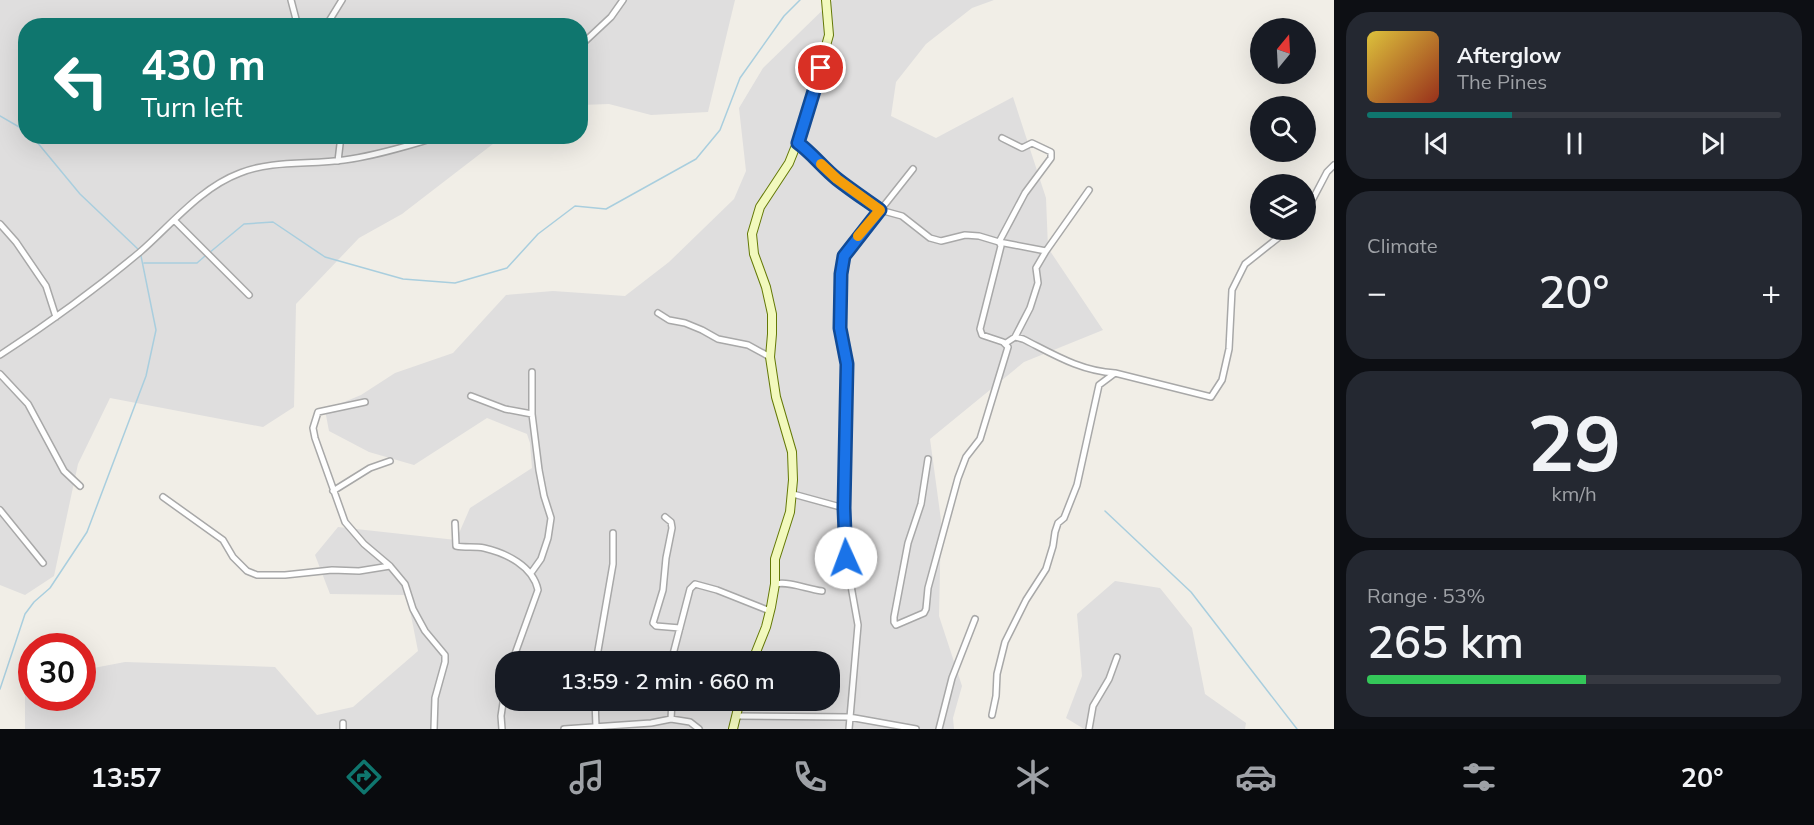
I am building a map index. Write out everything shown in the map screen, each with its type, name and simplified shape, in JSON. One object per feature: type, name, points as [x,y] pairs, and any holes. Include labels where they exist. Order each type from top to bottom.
[{"type":"street","points":[[291,0],[296,18]]},
{"type":"street","points":[[330,18],[342,0]]},
{"type":"street","points":[[588,39],[611,17],[623,0]]},
{"type":"street","points":[[756,651],[770,611],[775,584],[775,559],[788,521],[793,494],[792,452],[776,397],[770,357],[772,314],[766,287],[754,254],[752,234],[760,207],[789,164],[798,143],[828,43],[830,31],[826,0]]},
{"type":"street","points":[[999,242],[1024,193],[1051,158],[1051,152],[1032,143],[1022,148],[1002,138]]},
{"type":"street","points":[[798,143],[813,154],[837,179],[880,210],[902,216],[930,238],[941,241],[965,235],[979,236],[1046,251]]},
{"type":"street","points":[[338,161],[340,144]]},
{"type":"street","points":[[0,355],[56,317],[140,251],[216,185],[239,173],[267,166],[338,161],[388,152],[415,144]]},
{"type":"street","points":[[1316,193],[1327,172],[1334,165]]},
{"type":"street","points":[[849,729],[858,626],[846,558],[844,508],[847,364],[840,328],[841,274],[844,256],[913,169]]},
{"type":"street","points":[[1006,344],[1015,337],[1030,308],[1038,283],[1036,268],[1089,190]]},
{"type":"street","points":[[174,220],[249,295]]},
{"type":"street","points":[[0,224],[16,242],[46,286],[56,317]]},
{"type":"street","points":[[1015,337],[1090,370],[1115,373],[1211,398],[1222,380],[1229,349],[1232,290],[1245,264],[1275,240]]},
{"type":"street","points":[[999,242],[1002,246],[980,329],[982,335],[1006,344]]},
{"type":"street","points":[[658,313],[669,320],[685,322],[718,339],[748,345],[770,357]]},
{"type":"street","points":[[928,459],[921,504],[908,543],[902,573],[894,617],[896,625],[924,613],[926,609],[928,588],[958,478],[966,457],[980,439],[986,423],[1008,347],[1006,344]]},
{"type":"street","points":[[531,573],[541,559],[548,538],[551,518],[539,470],[532,414],[532,372]]},
{"type":"street","points":[[992,715],[997,674],[1005,642],[1026,600],[1046,569],[1058,523],[1064,518],[1077,485],[1099,385],[1115,373]]},
{"type":"street","points":[[0,374],[28,404],[64,471],[80,486]]},
{"type":"street","points":[[471,396],[505,409],[532,414]]},
{"type":"street","points":[[365,402],[322,410],[316,415],[313,428],[315,438],[345,522],[405,584],[413,609],[425,631],[445,655],[435,698],[434,729]]},
{"type":"street","points":[[333,491],[370,468],[390,461]]},
{"type":"street","points":[[793,494],[844,508]]},
{"type":"street","points":[[163,497],[223,540],[233,557],[247,571],[256,575],[285,575],[332,570],[359,571],[390,566]]},
{"type":"street","points":[[0,510],[44,563]]},
{"type":"street","points":[[665,517],[671,522],[672,528],[663,590],[653,623],[656,626],[680,628]]},
{"type":"street","points":[[455,523],[456,546],[482,548],[512,557],[531,573],[536,581],[538,590],[516,651]]},
{"type":"street","points":[[598,651],[613,564],[613,534]]},
{"type":"street","points":[[775,584],[785,582],[822,591]]},
{"type":"street","points":[[674,651],[690,589],[695,584],[717,590],[770,611]]},
{"type":"street","points":[[939,729],[952,678],[975,619]]},
{"type":"street","points":[[1089,729],[1094,706],[1109,679],[1117,657]]},
{"type":"street","points":[[502,711],[502,729]]},
{"type":"street","points":[[595,711],[596,727]]},
{"type":"street","points":[[671,711],[671,719]]},
{"type":"street","points":[[734,729],[738,711]]},
{"type":"street","points":[[737,716],[849,717],[916,729]]},
{"type":"street","points":[[564,729],[651,726],[671,719],[690,722],[699,729]]},
{"type":"shaded area","points":[[0,0],[735,0],[708,112],[651,115],[609,104],[588,105],[588,18],[18,18],[18,144],[493,144],[402,214],[359,238],[296,304],[294,407],[263,427],[110,398],[78,464],[54,576],[25,595],[0,585]]},
{"type":"shaded area","points":[[833,0],[994,0],[972,8],[926,44],[896,82],[891,116],[936,138],[1013,97],[1046,198],[1048,248],[1103,330],[1024,362],[930,439],[941,520],[939,616],[962,686],[953,718],[954,729],[25,729],[25,711],[96,711],[96,668],[125,662],[275,667],[317,715],[353,707],[418,651],[407,595],[330,594],[315,555],[338,527],[456,540],[470,508],[532,468],[527,434],[487,418],[414,465],[369,452],[329,431],[325,410],[361,395],[395,373],[453,353],[506,295],[553,291],[625,296],[669,262],[734,199],[746,171],[739,108],[763,68]]},
{"type":"shaded area","points":[[1115,581],[1160,588],[1192,628],[1205,694],[1246,723],[1245,729],[1084,729],[1066,718],[1082,676],[1077,614]]},
{"type":"waterway","points":[[209,253],[244,224],[273,222],[325,257],[403,279],[455,283],[507,268],[538,234],[575,206],[606,209],[696,159],[720,130],[740,78],[784,16],[800,0]]},
{"type":"waterway","points":[[0,116],[18,126]]},
{"type":"waterway","points":[[0,689],[25,614],[34,602],[50,588],[87,532],[146,376],[156,330],[140,251],[80,194],[39,144]]},
{"type":"waterway","points":[[144,263],[197,263],[205,256]]},
{"type":"waterway","points":[[1105,511],[1191,592],[1297,729]]},
{"type":"slow traffic","points":[[821,164],[837,179],[880,210],[858,236]]},
{"type":"route","points":[[821,68],[798,143],[813,154],[837,179],[880,210],[844,256],[841,274],[840,328],[847,364],[848,409],[844,508],[846,558]]}]
